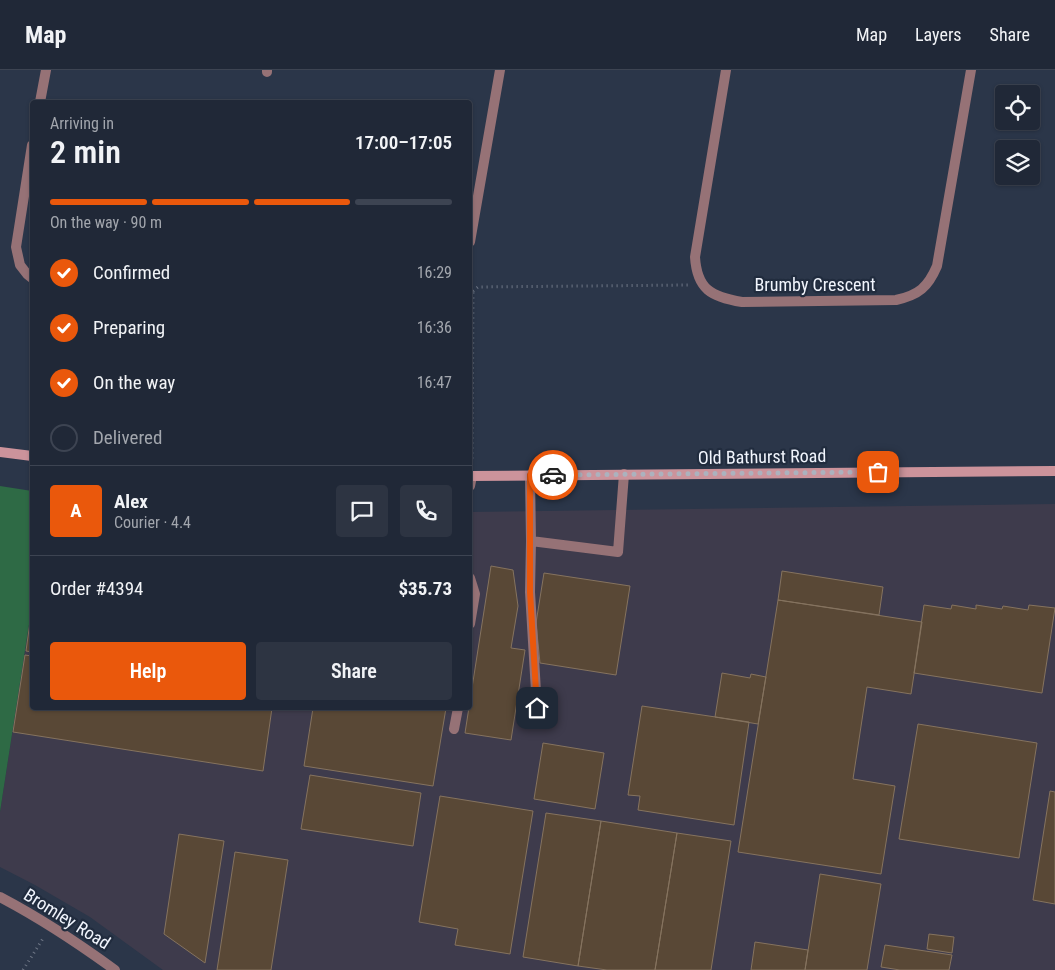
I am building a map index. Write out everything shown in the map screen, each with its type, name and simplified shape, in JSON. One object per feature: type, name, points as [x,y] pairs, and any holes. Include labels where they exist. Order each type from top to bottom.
[{"type":"main road","points":[[0,452],[30,456]]},
{"type":"main road","name":"Old Bathurst Road","points":[[472,479],[530,475],[1055,471]]},
{"type":"street","points":[[40,100],[46,70]]},
{"type":"street","points":[[472,231],[500,70]]},
{"type":"street","points":[[702,285],[695,268],[696,246],[726,70]]},
{"type":"street","name":"Brumby Crescent","points":[[702,285],[718,297],[742,302],[896,300],[907,298],[926,287],[937,266],[970,70]]},
{"type":"street","points":[[30,157],[16,247],[20,265],[30,276]]},
{"type":"street","points":[[531,541],[618,552],[624,474]]},
{"type":"street","points":[[530,475],[530,592],[537,708]]},
{"type":"street","points":[[472,586],[474,594],[472,609]]},
{"type":"street","points":[[454,729],[458,710]]},
{"type":"street","name":"Bromley Road","points":[[0,898],[37,917],[115,970]]},
{"type":"path","points":[[472,290],[478,287],[702,285]]},
{"type":"path","points":[[23,970],[50,926]]},
{"type":"shaded area","points":[[1055,504],[1055,970],[163,970],[90,917],[0,867],[0,812],[30,618],[30,710],[472,710],[472,512]]},
{"type":"green space","points":[[0,486],[30,491],[30,618],[0,812]]},
{"type":"building","points":[[491,566],[513,570],[518,606],[511,648],[525,650],[511,740],[465,733],[469,710],[472,710],[472,688]]},
{"type":"building","points":[[782,571],[883,587],[879,615],[778,600]]},
{"type":"building","points":[[544,573],[630,586],[616,675],[540,663],[536,623]]},
{"type":"building","points":[[778,600],[922,622],[911,694],[867,687],[853,779],[895,786],[881,874],[738,852]]},
{"type":"building","points":[[924,605],[951,609],[952,605],[976,609],[976,605],[1002,609],[1003,606],[1028,610],[1029,605],[1055,608],[1042,693],[914,673]]},
{"type":"building","points":[[30,622],[30,652],[26,651]]},
{"type":"building","points":[[25,655],[30,656],[30,710],[272,710],[263,771],[13,732]]},
{"type":"building","points":[[722,673],[750,678],[751,674],[766,677],[758,724],[715,717]]},
{"type":"building","points":[[642,706],[749,722],[734,825],[638,810],[640,796],[628,795]]},
{"type":"building","points":[[313,710],[446,710],[433,786],[304,766]]},
{"type":"building","points":[[918,724],[1037,743],[1019,858],[899,839]]},
{"type":"building","points":[[543,743],[604,753],[595,809],[534,799]]},
{"type":"building","points":[[310,775],[421,793],[413,846],[301,829]]},
{"type":"building","points":[[1050,791],[1055,792],[1055,904],[1033,900]]},
{"type":"building","points":[[440,796],[533,811],[510,954],[455,945],[458,929],[419,922]]},
{"type":"building","points":[[546,813],[601,821],[578,966],[523,957]]},
{"type":"building","points":[[601,821],[677,833],[655,970],[607,970],[578,966]]},
{"type":"building","points":[[677,833],[731,841],[711,970],[655,970]]},
{"type":"building","points":[[179,834],[224,841],[205,963],[164,934]]},
{"type":"building","points":[[235,852],[288,860],[271,970],[217,970]]},
{"type":"building","points":[[820,874],[881,884],[867,970],[805,970]]},
{"type":"building","points":[[929,934],[954,937],[952,953],[927,949]]},
{"type":"building","points":[[755,942],[808,950],[805,970],[751,970]]},
{"type":"building","points":[[885,945],[952,955],[949,970],[900,970],[881,967]]},
{"type":"way so far","points":[[553,475],[878,472]]},
{"type":"route","points":[[537,708],[530,592],[530,475],[553,475]]}]
